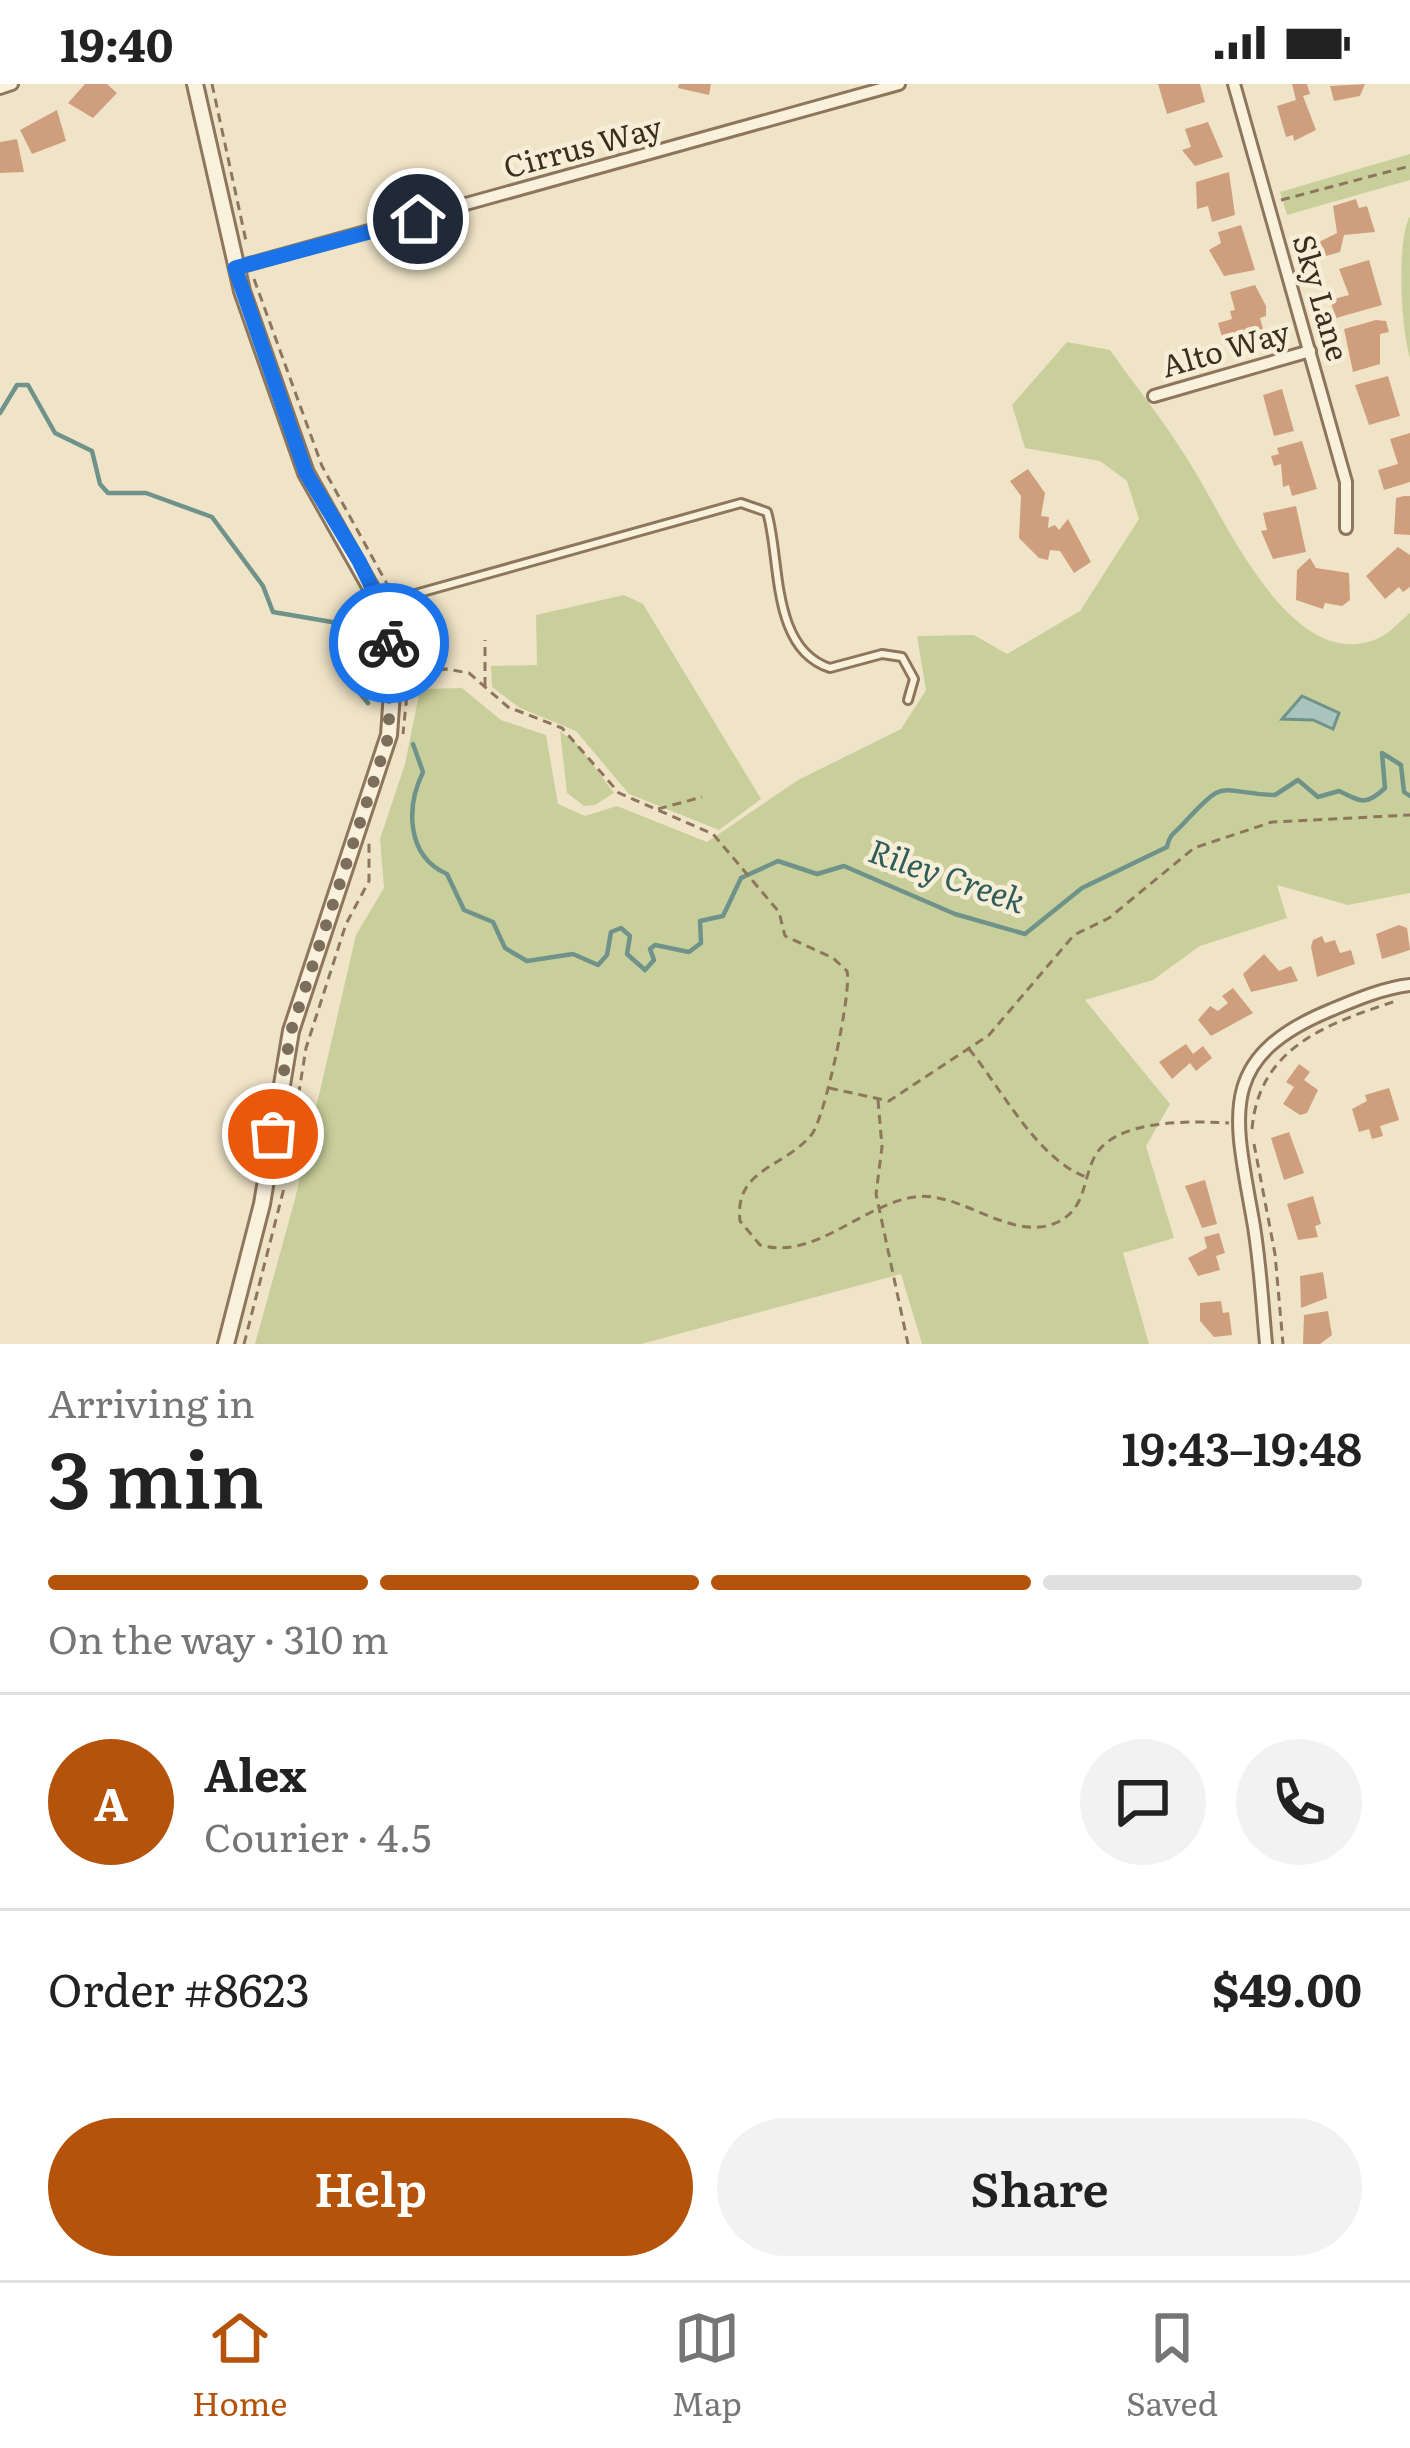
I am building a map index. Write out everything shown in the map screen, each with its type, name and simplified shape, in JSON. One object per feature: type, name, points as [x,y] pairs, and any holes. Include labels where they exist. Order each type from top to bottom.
[{"type":"street","points":[[0,88],[12,84]]},
{"type":"street","points":[[195,84],[242,266],[306,473],[388,602],[393,667],[389,735],[291,1031],[262,1204],[226,1344]]},
{"type":"street","name":"Cirrus Way","points":[[242,266],[899,84]]},
{"type":"street","name":"Sky Lane","points":[[1234,84],[1346,482],[1346,528]]},
{"type":"street","name":"Alto Way","points":[[1154,396],[1310,351]]},
{"type":"street","points":[[1266,1344],[1236,1123],[1255,1064],[1288,1030],[1410,985]]},
{"type":"lane","points":[[388,602],[741,503],[766,512],[779,590],[808,652],[830,668],[882,654],[902,657],[914,679],[908,700]]},
{"type":"path","points":[[212,84],[242,266],[322,466],[388,602],[409,674],[403,739]]},
{"type":"path","points":[[1279,201],[1410,166]]},
{"type":"path","points":[[485,640],[485,687]]},
{"type":"path","points":[[409,674],[459,670],[508,707],[562,728],[619,793],[713,834],[779,912],[785,936],[833,958],[847,971],[850,987],[814,1132],[747,1182],[740,1221],[760,1245],[790,1249],[904,1199],[932,1196],[1016,1223],[1048,1225],[1072,1212],[1094,1156],[1108,1142],[1178,1123],[1236,1123]]},
{"type":"path","points":[[656,810],[668,802],[702,797]]},
{"type":"path","points":[[827,1088],[878,1100],[908,1091],[970,1049],[1026,995],[1074,935],[1109,918],[1194,848],[1273,823],[1410,815]]},
{"type":"path","points":[[244,1344],[283,1192],[306,1048],[346,924],[369,881],[372,826]]},
{"type":"path","points":[[1283,1344],[1275,1254],[1252,1131],[1259,1089],[1284,1052],[1306,1037],[1410,998]]},
{"type":"path","points":[[970,1049],[1048,1148],[1072,1171],[1088,1178]]},
{"type":"path","points":[[878,1100],[879,1210],[908,1344]]},
{"type":"green space","points":[[1410,154],[1410,180],[1287,215],[1280,192]]},
{"type":"green space","points":[[1410,216],[1410,358],[1401,286]]},
{"type":"green space","points":[[1067,342],[1110,350],[1182,450],[1243,555],[1291,616],[1319,636],[1349,644],[1381,637],[1410,613],[1410,893],[1348,905],[1277,885],[1287,918],[1200,946],[1153,980],[1085,1000],[1170,1104],[1146,1146],[1174,1238],[1123,1253],[1149,1344],[922,1344],[901,1274],[641,1344],[255,1344],[295,1199],[356,935],[384,888],[380,839],[405,764],[420,689],[462,688],[501,720],[546,735],[558,804],[585,816],[617,806],[707,842],[798,780],[901,729],[926,690],[917,636],[974,635],[1007,654],[1080,611],[1139,519],[1127,481],[1100,461],[1025,448],[1012,405]]},
{"type":"green space","points":[[624,595],[643,604],[761,799],[719,830],[629,794],[576,731],[520,708],[492,687],[491,666],[537,665],[536,615]]},
{"type":"green space","points":[[560,731],[578,745],[614,793],[584,806],[567,793]]},
{"type":"water","points":[[1302,696],[1339,713],[1333,729],[1313,720],[1282,719]]},
{"type":"building","points":[[85,84],[107,84],[117,93],[93,118],[68,103]]},
{"type":"building","points":[[679,84],[711,84],[709,95],[678,88]]},
{"type":"building","points":[[1158,84],[1200,84],[1205,102],[1167,114]]},
{"type":"building","points":[[1292,84],[1307,84],[1310,94],[1303,96],[1316,130],[1294,141],[1293,135],[1286,137],[1277,106],[1296,100]]},
{"type":"building","points":[[1365,84],[1360,96],[1334,101],[1330,86]]},
{"type":"building","points":[[57,110],[66,141],[32,154],[20,130]]},
{"type":"building","points":[[1208,122],[1223,157],[1195,166],[1182,150],[1191,147],[1185,129]]},
{"type":"building","points":[[17,139],[24,172],[0,173],[0,142]]},
{"type":"building","points":[[1229,172],[1235,215],[1212,222],[1208,206],[1197,209],[1196,182]]},
{"type":"building","points":[[1356,199],[1359,208],[1367,206],[1375,232],[1344,235],[1340,252],[1319,258],[1315,244],[1337,233],[1333,206]]},
{"type":"building","points":[[1241,225],[1255,270],[1224,276],[1209,250],[1221,243],[1218,232]]},
{"type":"building","points":[[1369,260],[1382,305],[1336,318],[1330,300],[1349,295],[1339,269]]},
{"type":"building","points":[[1255,285],[1266,306],[1266,316],[1260,318],[1263,329],[1223,340],[1218,323],[1232,319],[1230,311],[1235,310],[1230,292]]},
{"type":"building","points":[[1386,321],[1389,332],[1380,334],[1380,364],[1353,372],[1344,329]]},
{"type":"building","points":[[1388,376],[1400,416],[1369,425],[1355,385]]},
{"type":"building","points":[[1282,389],[1294,431],[1274,436],[1263,395]]},
{"type":"building","points":[[1410,433],[1410,482],[1384,490],[1378,470],[1398,464],[1390,439]]},
{"type":"building","points":[[1302,441],[1317,489],[1292,496],[1289,485],[1283,487],[1281,464],[1274,466],[1271,456],[1279,454],[1277,448]]},
{"type":"building","points":[[1028,469],[1045,493],[1041,516],[1049,517],[1048,528],[1055,525],[1059,530],[1068,519],[1091,562],[1074,573],[1060,551],[1050,550],[1048,560],[1039,558],[1019,538],[1021,496],[1010,481]]},
{"type":"building","points":[[1410,496],[1410,535],[1394,534],[1396,498]]},
{"type":"building","points":[[1296,506],[1306,552],[1273,559],[1261,531],[1267,530],[1263,513]]},
{"type":"building","points":[[1398,547],[1410,555],[1410,587],[1403,592],[1399,587],[1385,599],[1366,576]]},
{"type":"building","points":[[1310,558],[1316,568],[1349,573],[1350,600],[1342,606],[1325,603],[1323,609],[1296,600],[1297,570]]},
{"type":"building","points":[[1399,925],[1407,928],[1410,950],[1382,959],[1376,934]]},
{"type":"building","points":[[1322,936],[1325,943],[1335,940],[1340,953],[1351,950],[1355,964],[1317,977],[1311,947]]},
{"type":"building","points":[[1264,954],[1279,971],[1291,966],[1298,981],[1251,992],[1243,974]]},
{"type":"building","points":[[1233,988],[1253,1013],[1211,1036],[1198,1020],[1210,1006],[1218,1011],[1228,1003],[1222,996]]},
{"type":"building","points":[[1186,1044],[1193,1054],[1203,1046],[1212,1058],[1196,1071],[1190,1063],[1172,1079],[1159,1062]]},
{"type":"building","points":[[1299,1064],[1310,1072],[1304,1080],[1318,1090],[1307,1113],[1300,1115],[1283,1104],[1294,1087],[1286,1082]]},
{"type":"building","points":[[1389,1088],[1399,1120],[1380,1126],[1383,1136],[1372,1139],[1369,1129],[1359,1132],[1352,1109],[1367,1101],[1365,1095]]},
{"type":"building","points":[[1289,1132],[1304,1173],[1284,1180],[1271,1138]]},
{"type":"building","points":[[1205,1180],[1217,1224],[1202,1228],[1185,1186]]},
{"type":"building","points":[[1313,1196],[1321,1224],[1315,1226],[1318,1237],[1298,1240],[1287,1204]]},
{"type":"building","points":[[1219,1233],[1225,1253],[1216,1256],[1220,1270],[1198,1276],[1188,1258],[1207,1248],[1204,1237]]},
{"type":"building","points":[[1323,1272],[1327,1298],[1301,1308],[1300,1276]]},
{"type":"building","points":[[1221,1301],[1223,1313],[1229,1312],[1232,1335],[1214,1337],[1200,1321],[1200,1303]]},
{"type":"building","points":[[1328,1311],[1332,1335],[1320,1344],[1303,1344],[1304,1315]]},
{"type":"waterway","name":"Riley Creek","points":[[0,413],[17,385],[28,385],[55,433],[92,451],[100,484],[108,493],[146,493],[212,517],[263,586],[273,612],[332,622],[339,629],[353,685],[368,703]]},
{"type":"waterway","name":"Riley Creek","points":[[413,744],[423,772],[412,815],[417,843],[434,866],[447,874],[464,910],[493,922],[505,948],[527,961],[573,954],[598,965],[607,955],[611,932],[621,928],[630,936],[627,954],[645,970],[654,960],[650,949],[655,945],[689,952],[701,943],[700,921],[723,916],[741,878],[778,861],[817,874],[844,866],[955,914],[1025,934],[1082,888],[1167,847],[1173,834],[1208,799],[1224,790],[1275,795],[1298,780],[1318,797],[1339,791],[1367,800],[1385,788],[1382,753],[1401,765],[1404,792],[1410,796]]},
{"type":"way so far","points":[[273,1134],[291,1031],[389,735],[393,679],[389,643]]},
{"type":"route","points":[[389,643],[380,604],[306,473],[235,268],[418,219]]}]
